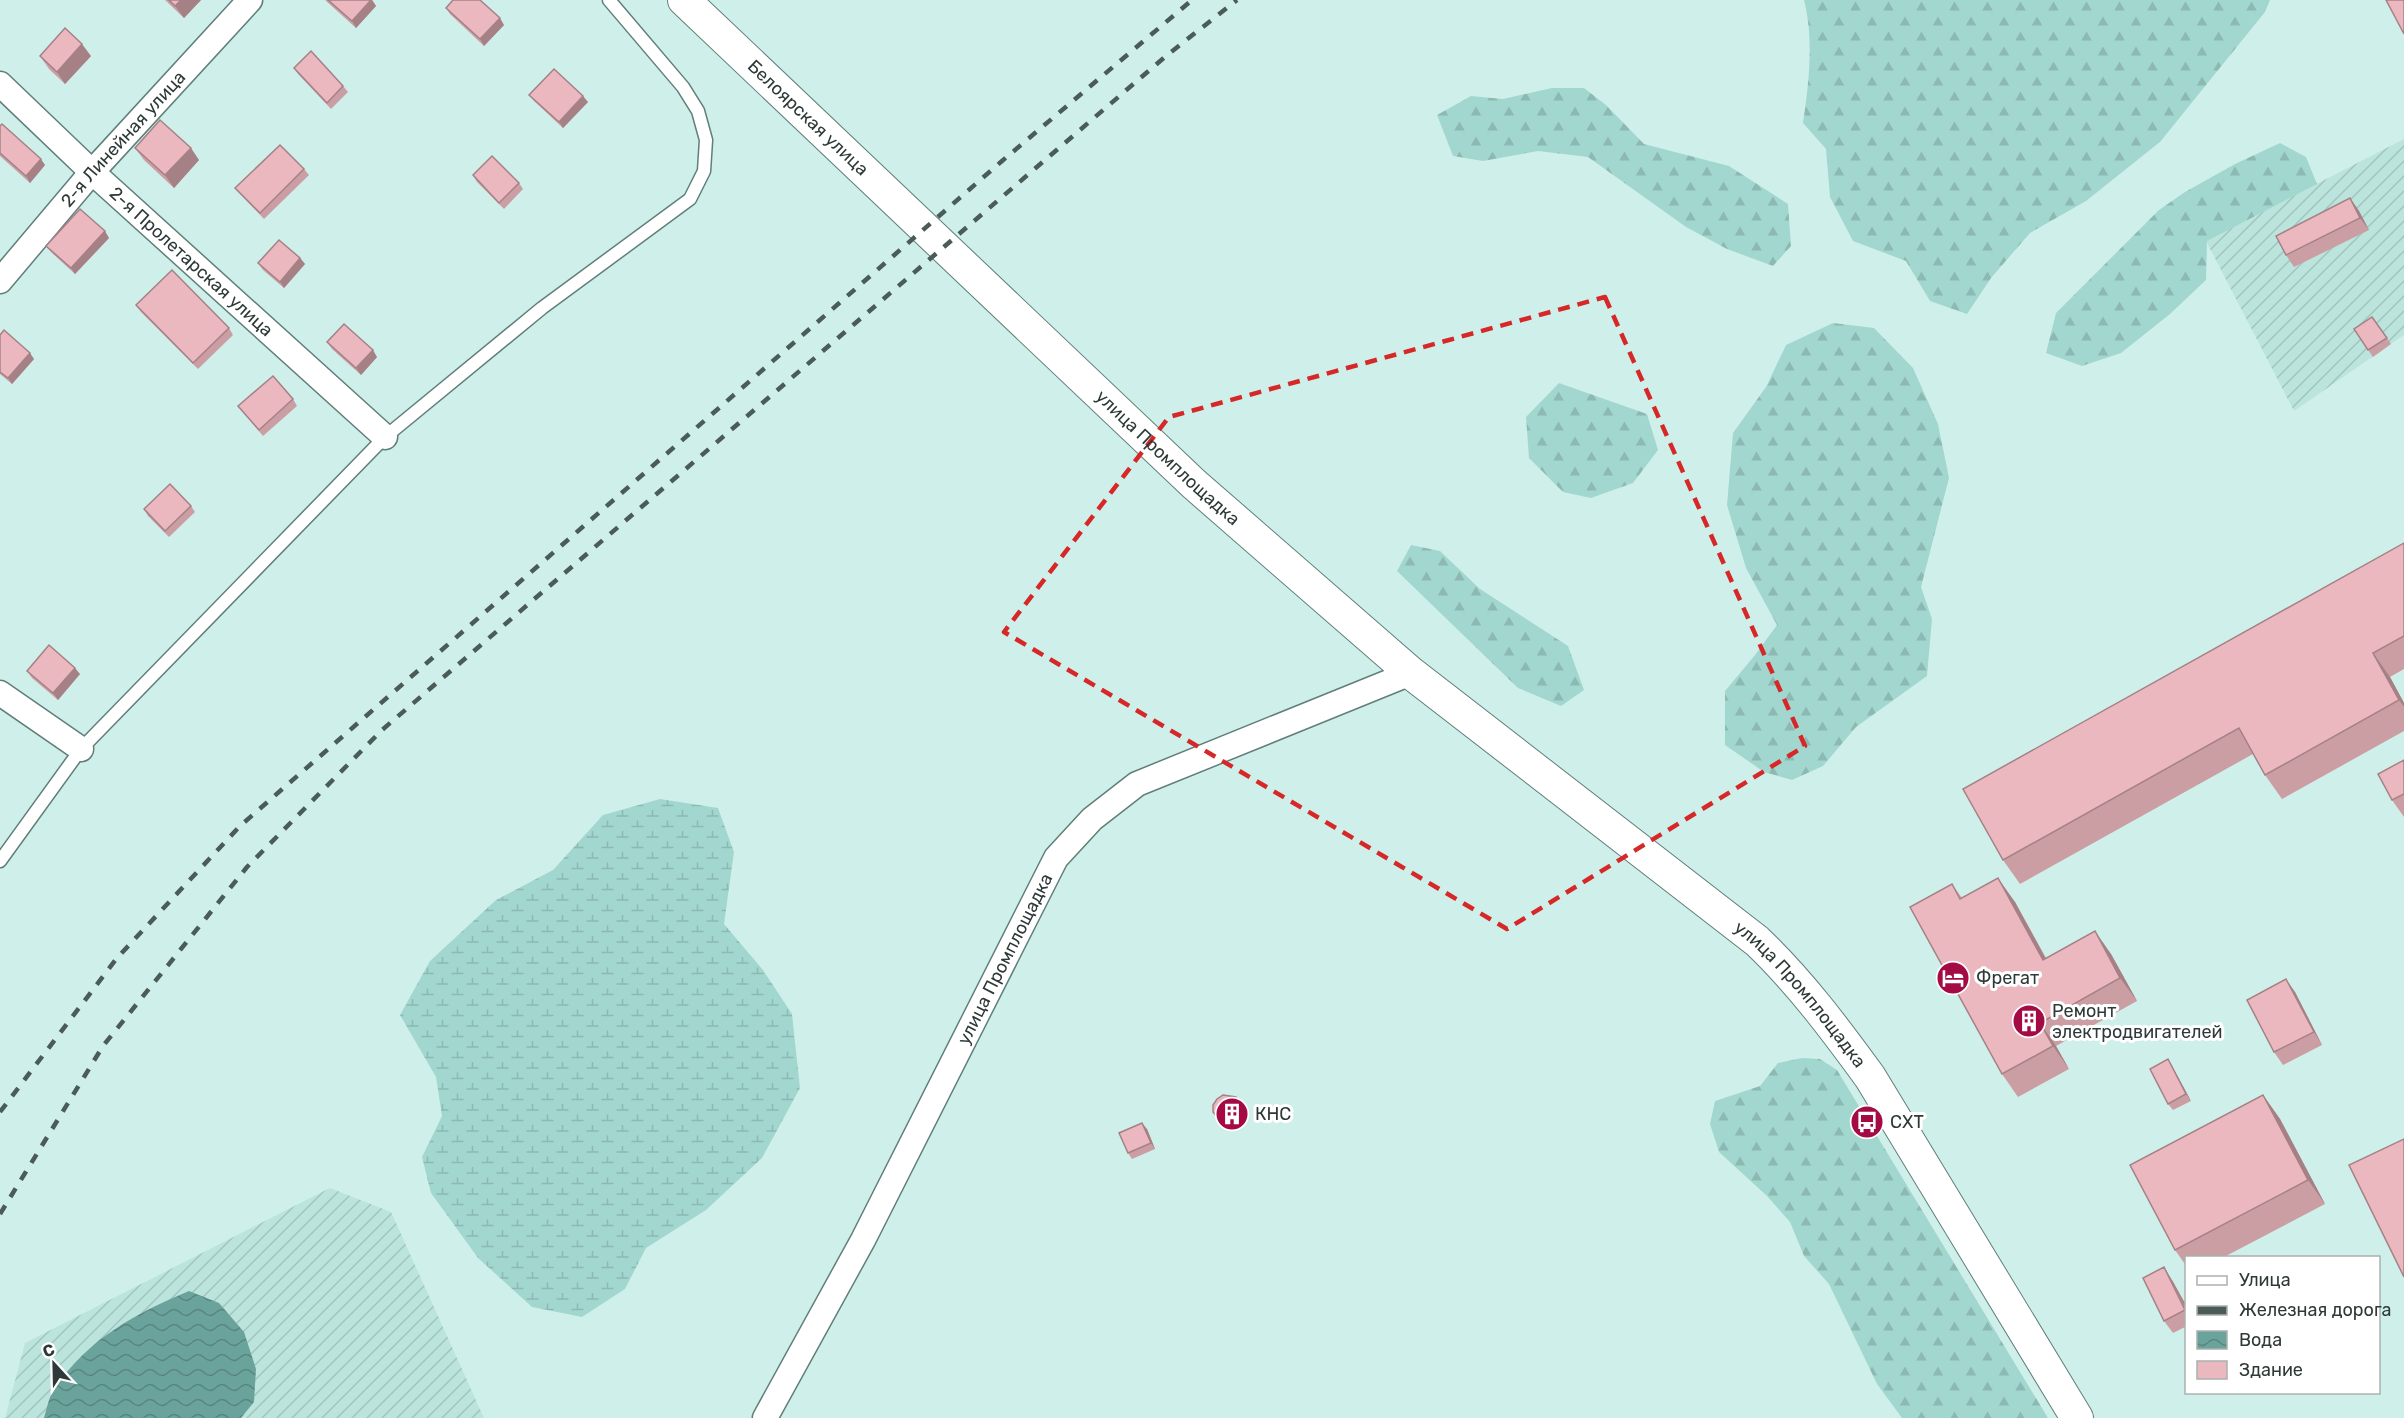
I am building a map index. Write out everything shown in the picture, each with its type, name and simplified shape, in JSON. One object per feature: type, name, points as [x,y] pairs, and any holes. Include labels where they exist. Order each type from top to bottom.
[{"type":"street","name":"2-я Линейная улица","points":[[0,281],[92,172],[250,0]]},
{"type":"street","name":"Белоярская улица","points":[[684,0],[932,237]]},
{"type":"street","name":"2-я Пролетарская улица","points":[[0,84],[92,172],[386,437]]},
{"type":"street","name":"улица Промплощадка","points":[[932,237],[1194,484],[1411,673],[1757,941],[1784,966],[1833,1026],[1870,1077],[2077,1418]]},
{"type":"street","name":"улица Промплощадка","points":[[765,1418],[863,1240],[1056,858],[1092,819],[1137,784],[1411,673]]},
{"type":"street","points":[[0,693],[81,749]]},
{"type":"lane","points":[[0,861],[81,749],[386,437],[542,308],[690,199],[704,171],[706,140],[698,111],[683,87],[609,0]]},
{"type":"highlighted area","points":[[1605,297],[1805,746],[1507,929],[1004,632],[1169,417]]},
{"type":"shaded area","points":[[2404,139],[2404,335],[2294,411],[2206,241]]},
{"type":"shaded area","points":[[330,1188],[391,1212],[484,1418],[5,1418],[25,1343]]},
{"type":"green space","points":[[1804,0],[2270,0],[2265,12],[2160,142],[2086,201],[2030,233],[1991,278],[1967,314],[1930,301],[1906,261],[1853,241],[1830,197],[1826,149],[1803,123],[1809,77],[1810,46]]},
{"type":"green space","points":[[1552,88],[1584,88],[1606,105],[1644,144],[1729,166],[1788,204],[1791,246],[1773,266],[1727,249],[1686,227],[1588,157],[1538,151],[1483,161],[1453,156],[1437,115],[1471,96],[1503,99]]},
{"type":"green space","points":[[2280,143],[2306,157],[2317,184],[2207,241],[2206,280],[2170,314],[2121,353],[2082,366],[2046,353],[2056,313],[2159,210],[2185,192],[2235,164]]},
{"type":"green space","points":[[1833,323],[1874,328],[1913,368],[1938,424],[1949,478],[1921,587],[1932,619],[1927,676],[1856,727],[1823,766],[1792,780],[1764,772],[1725,745],[1725,691],[1777,625],[1746,568],[1727,505],[1733,433],[1766,387],[1786,345]]},
{"type":"green space","points":[[1559,383],[1647,414],[1658,450],[1633,483],[1591,498],[1563,492],[1529,458],[1526,417]]},
{"type":"green space","points":[[1411,545],[1440,551],[1480,589],[1568,646],[1584,690],[1561,706],[1518,688],[1397,571]]},
{"type":"green space","points":[[660,799],[718,808],[734,852],[724,924],[763,970],[792,1014],[800,1088],[762,1158],[706,1210],[646,1248],[625,1289],[582,1317],[532,1307],[478,1258],[431,1193],[422,1157],[442,1116],[436,1077],[400,1015],[430,961],[496,900],[553,870],[603,815]]},
{"type":"green space","points":[[1802,1058],[1820,1059],[1837,1070],[2048,1418],[1902,1418],[1877,1384],[1829,1284],[1804,1256],[1790,1222],[1767,1196],[1719,1152],[1710,1124],[1715,1101],[1760,1086],[1778,1063]]},
{"type":"water","points":[[189,1291],[219,1303],[244,1332],[256,1369],[254,1402],[241,1418],[44,1418],[55,1388],[82,1355],[114,1329],[132,1318]]},
{"type":"building","points":[[169,0],[181,0],[175,6]]},
{"type":"building","points":[[328,0],[371,0],[352,21]]},
{"type":"building","points":[[453,0],[480,0],[500,18],[480,39],[446,8]]},
{"type":"building","points":[[2386,0],[2404,0],[2404,34]]},
{"type":"building","points":[[65,28],[82,44],[57,72],[40,56]]},
{"type":"building","points":[[311,51],[343,86],[327,103],[294,68]]},
{"type":"building","points":[[554,69],[583,96],[559,122],[529,95]]},
{"type":"building","points":[[160,120],[191,148],[165,175],[135,148]]},
{"type":"building","points":[[2,124],[41,159],[26,176],[0,153],[0,126]]},
{"type":"building","points":[[280,145],[304,169],[260,213],[235,188]]},
{"type":"building","points":[[492,156],[519,183],[499,203],[473,175]]},
{"type":"building","points":[[2350,198],[2360,218],[2286,255],[2276,236]]},
{"type":"building","points":[[80,209],[105,231],[71,268],[46,246]]},
{"type":"building","points":[[279,240],[300,258],[280,282],[258,263]]},
{"type":"building","points":[[172,270],[229,328],[193,363],[136,305]]},
{"type":"building","points":[[2372,317],[2387,338],[2368,350],[2354,329]]},
{"type":"building","points":[[344,324],[373,350],[356,368],[327,342]]},
{"type":"building","points":[[4,330],[30,353],[8,378],[0,372],[0,335]]},
{"type":"building","points":[[273,376],[293,399],[259,430],[238,406]]},
{"type":"building","points":[[170,484],[191,506],[165,531],[144,509]]},
{"type":"building","points":[[2404,543],[2404,636],[2373,653],[2399,700],[2265,775],[2239,728],[2003,860],[1963,789]]},
{"type":"building","points":[[49,645],[75,668],[53,693],[27,671]]},
{"type":"building","points":[[2404,760],[2404,794],[2392,800],[2378,774]]},
{"type":"building","points":[[1998,878],[2043,960],[2095,931],[2120,978],[2040,1023],[2053,1046],[2002,1074],[1910,907],[1952,884],[1960,899]]},
{"type":"building","points":[[2286,979],[2314,1032],[2274,1052],[2247,1000]]},
{"type":"building","points":[[2168,1059],[2186,1094],[2168,1104],[2150,1069]]},
{"type":"building","name":"КНС","points":[[1223,1095],[1236,1097],[1243,1110],[1241,1117],[1229,1124],[1222,1123],[1213,1112],[1213,1105]]},
{"type":"building","points":[[2263,1095],[2308,1180],[2175,1250],[2130,1165]]},
{"type":"building","points":[[1142,1123],[1151,1143],[1128,1153],[1119,1133]]},
{"type":"building","points":[[2404,1139],[2404,1277],[2349,1165]]},
{"type":"building","points":[[2164,1267],[2185,1310],[2164,1321],[2143,1278]]},
{"type":"railway","points":[[0,1112],[117,958],[240,826],[1002,161],[1192,0]]},
{"type":"railway","points":[[0,1214],[103,1046],[247,867],[382,730],[1166,56],[1237,0]]},
{"type":"place","name":"Фрегат","points":[[1953,978]]},
{"type":"place","name":"Ремонт электродвигателей","points":[[2029,1021]]},
{"type":"place","name":"КНС","points":[[1232,1114]]},
{"type":"place","name":"СХТ","points":[[1867,1122]]}]
